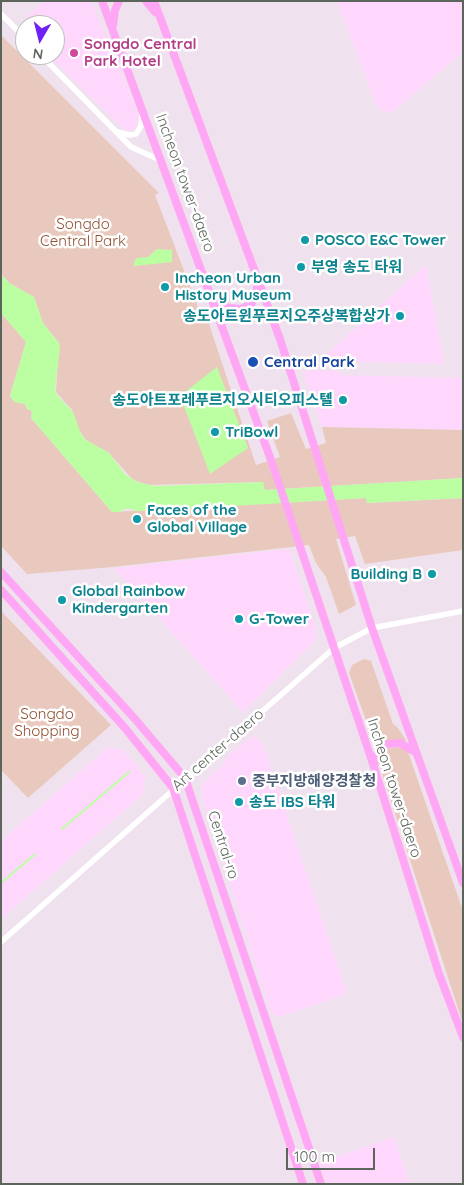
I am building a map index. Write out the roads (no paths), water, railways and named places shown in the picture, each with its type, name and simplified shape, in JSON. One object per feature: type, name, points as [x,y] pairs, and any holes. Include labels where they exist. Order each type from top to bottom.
[{"type":"main road","name":"Incheon tower-daero","points":[[102,1],[271,460],[374,767],[438,974],[463,1037]]},
{"type":"main road","points":[[114,31],[114,14],[119,1]]},
{"type":"main road","points":[[146,1],[160,17]]},
{"type":"main road","points":[[154,1],[256,274],[255,297],[244,309],[228,308],[209,290]]},
{"type":"main road","name":"Incheon tower-daero","points":[[256,274],[286,357],[372,628],[463,883]]},
{"type":"main road","name":"Central-ro","points":[[1,572],[141,726],[185,778],[321,1184]]},
{"type":"main road","name":"Central-ro","points":[[1,590],[125,728],[173,788],[303,1184]]},
{"type":"main road","points":[[374,767],[378,753],[388,744],[400,743],[415,752]]},
{"type":"street","points":[[1,14],[15,28]]},
{"type":"street","points":[[51,65],[134,149],[162,162]]},
{"type":"street","points":[[114,130],[123,134],[136,134],[142,122],[140,104]]},
{"type":"street","name":"Art center-daero","points":[[1,942],[173,788],[334,648],[372,628],[463,611]]},
{"type":"waterway","points":[[62,829],[129,772]]},
{"type":"waterway","points":[[1,883],[34,855]]},
{"type":"place","name":"Songdo Central Park Hotel","points":[[74,53]]},
{"type":"place","name":"POSCO E&C Tower","points":[[305,240]]},
{"type":"place","name":"부영 송도 타워","points":[[301,267]]},
{"type":"place","name":"Incheon Urban History Museum","points":[[165,287]]},
{"type":"place","name":"송도아트윈푸르지오주상복합상가","points":[[400,316]]},
{"type":"place","name":"Central Park","points":[[253,362]]},
{"type":"place","name":"송도아트포레푸르지오시티오피스텔","points":[[343,400]]},
{"type":"place","name":"TriBowl","points":[[215,432]]},
{"type":"place","name":"Faces of the Global Village","points":[[137,519]]},
{"type":"place","name":"Building B","points":[[432,574]]},
{"type":"place","name":"Global Rainbow Kindergarten","points":[[62,600]]},
{"type":"place","name":"G-Tower","points":[[239,619]]},
{"type":"place","name":"중부지방해양경찰청","points":[[242,781]]},
{"type":"place","name":"송도 IBS 타워","points":[[239,802]]},
{"type":"park label","name":"Songdo Central Park","points":[[83,232]]},
{"type":"park label","name":"Songdo Shopping","points":[[47,722]]}]
